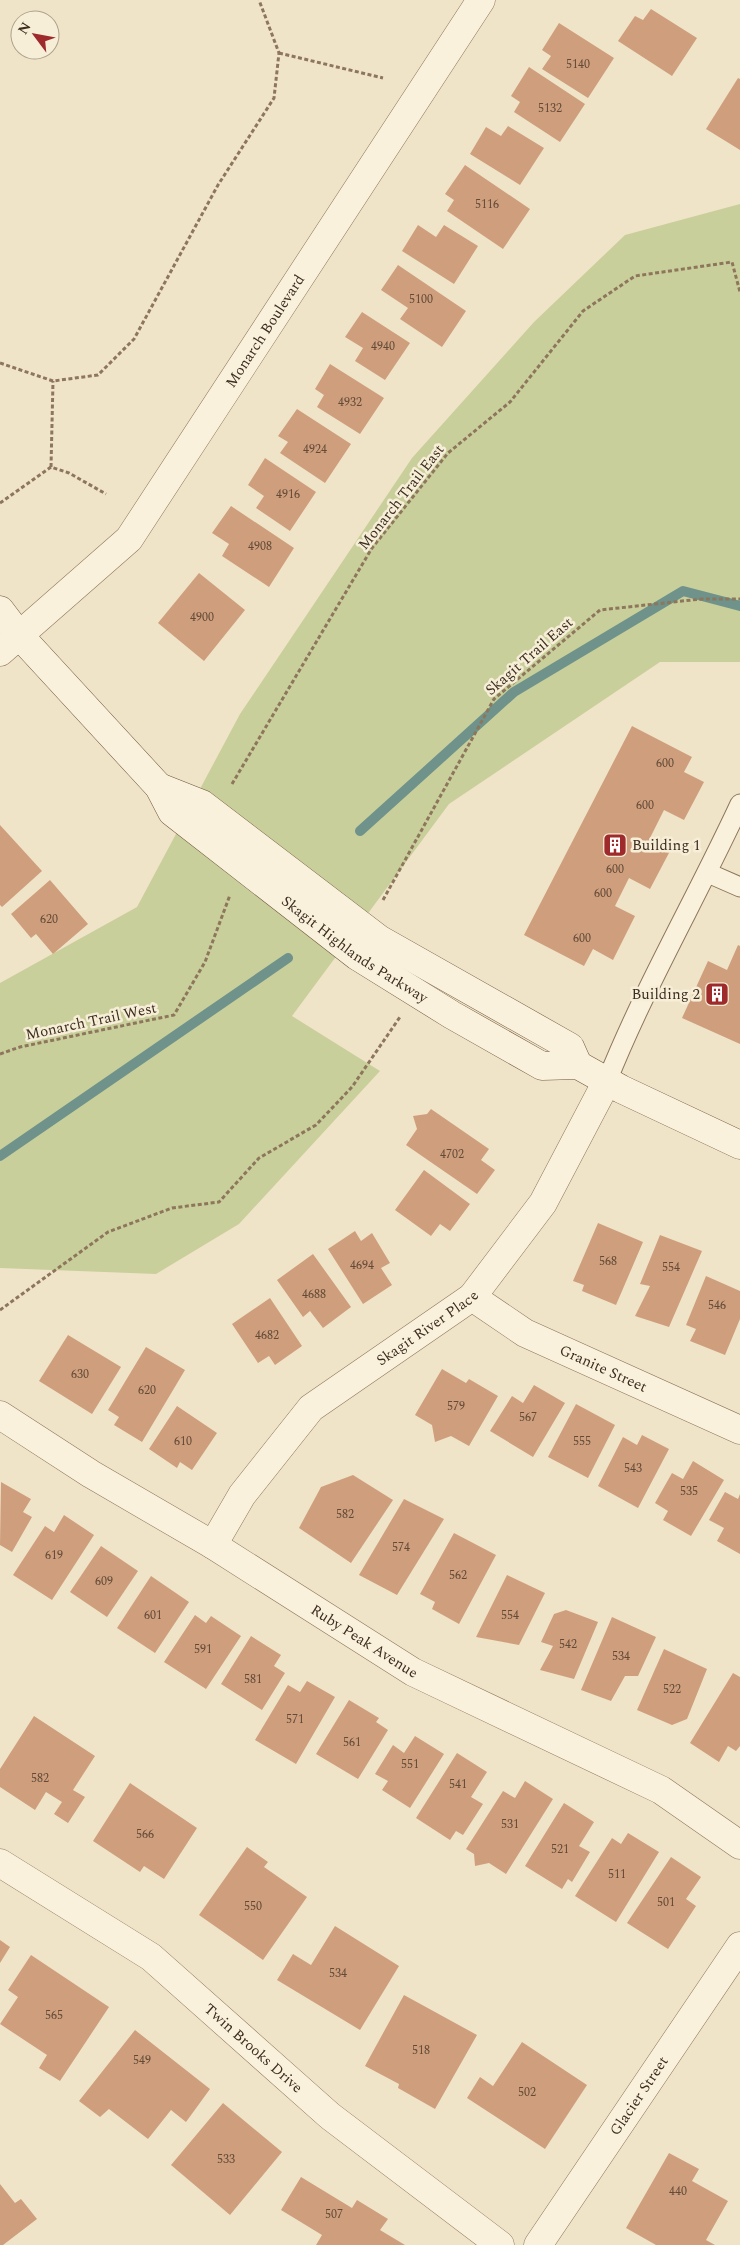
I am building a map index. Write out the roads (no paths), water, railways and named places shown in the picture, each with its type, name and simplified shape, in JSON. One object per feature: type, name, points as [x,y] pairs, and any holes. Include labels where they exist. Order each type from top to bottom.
[{"type":"street","name":"Monarch Boulevard","points":[[10,643],[129,539],[481,0]]},
{"type":"street","name":"Skagit Highlands Parkway","points":[[0,610],[10,643],[160,787],[202,804],[379,939],[570,1047],[578,1065],[607,1081],[740,1145]]},
{"type":"street","name":"Skagit River Place","points":[[213,1545],[242,1495],[311,1408],[472,1297],[543,1203],[607,1081]]},
{"type":"street","name":"Granite Street","points":[[472,1297],[524,1333],[740,1430]]},
{"type":"street","name":"Ruby Peak Avenue","points":[[0,1416],[91,1474],[213,1545],[413,1672],[661,1790],[740,1846]]},
{"type":"street","name":"Twin Brooks Drive","points":[[0,1862],[151,1957],[330,2116],[500,2245]]},
{"type":"street","name":"Glacier Street","points":[[538,2245],[740,1946]]},
{"type":"lane","points":[[607,1081],[622,1044],[708,874],[740,804]]},
{"type":"lane","points":[[708,874],[740,887]]},
{"type":"waterway","points":[[360,831],[514,692],[683,591],[740,606]]},
{"type":"waterway","points":[[0,1156],[288,958]]},
{"type":"place","name":"Building 1","points":[[615,845]]},
{"type":"place","name":"Building 2","points":[[717,994]]}]
